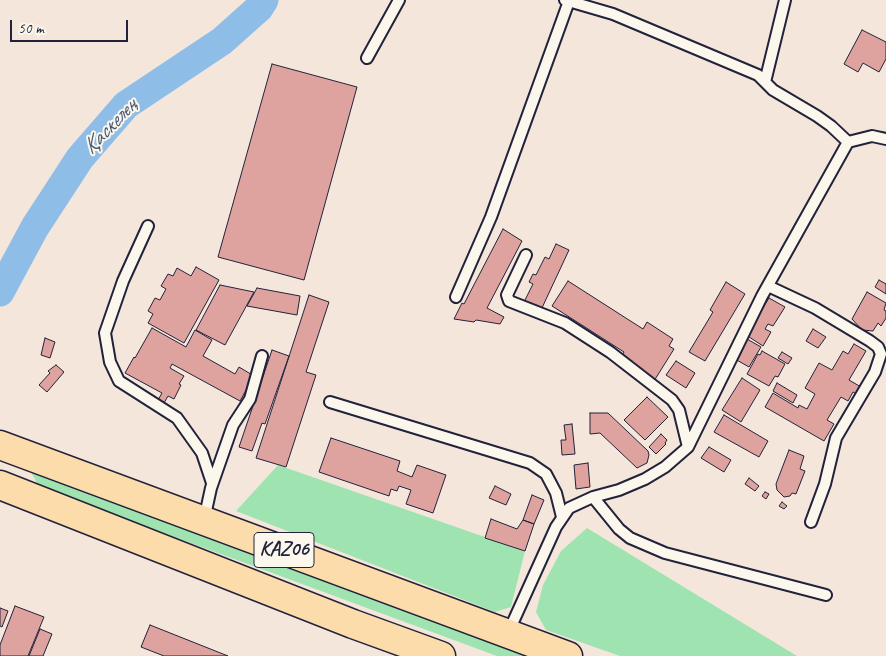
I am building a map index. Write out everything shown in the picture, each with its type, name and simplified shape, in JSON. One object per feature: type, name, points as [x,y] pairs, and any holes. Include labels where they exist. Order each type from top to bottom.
[{"type":"highway","name":"KАZ06","points":[[0,445],[568,656]]},
{"type":"highway","name":"KАZ06","points":[[0,485],[353,624],[441,656]]},
{"type":"lane","points":[[367,58],[399,0]]},
{"type":"lane","points":[[766,82],[785,0]]},
{"type":"lane","points":[[456,297],[492,217],[567,1],[613,14],[758,75],[773,90],[817,116],[848,142]]},
{"type":"lane","points":[[508,634],[562,517],[569,508],[593,497],[618,490],[645,479],[665,467],[688,446],[768,286],[848,142],[872,136],[886,139]]},
{"type":"lane","points":[[148,226],[123,281],[105,333],[110,362],[119,381],[176,418],[202,453],[212,483]]},
{"type":"lane","points":[[526,254],[507,295],[509,301],[565,323],[610,352],[672,400],[678,410],[688,446]]},
{"type":"lane","points":[[768,286],[815,308],[870,341],[878,347],[881,354],[875,372],[836,438],[825,484],[811,522]]},
{"type":"lane","points":[[204,521],[212,483],[233,425],[250,399],[262,356]]},
{"type":"lane","points":[[330,402],[530,463],[546,474],[556,493],[562,517]]},
{"type":"lane","points":[[593,497],[619,530],[630,538],[665,553],[826,595]]},
{"type":"green space","points":[[278,465],[525,551],[511,607],[495,612],[236,511]]},
{"type":"green space","points":[[31,472],[533,656],[497,656],[39,487]]},
{"type":"green space","points":[[587,528],[797,656],[620,656],[546,630],[536,612],[543,585],[561,551]]},
{"type":"building","points":[[862,30],[886,42],[886,59],[879,72],[863,63],[858,72],[844,64]]},
{"type":"building","points":[[272,64],[357,87],[304,280],[218,257]]},
{"type":"building","points":[[503,229],[522,241],[487,308],[504,317],[500,324],[454,319],[462,303],[464,304]]},
{"type":"building","points":[[556,244],[569,250],[541,310],[524,302],[533,284],[529,282],[533,274],[536,275],[545,257],[549,259]]},
{"type":"building","points":[[196,267],[219,280],[184,343],[148,323],[153,314],[148,311],[155,298],[160,300],[166,289],[161,286],[168,274],[173,276],[177,268],[191,276]]},
{"type":"building","points":[[879,280],[886,284],[886,294],[875,287]]},
{"type":"building","points":[[568,281],[643,329],[647,322],[673,339],[669,346],[674,349],[654,381],[620,359],[624,352],[552,306]]},
{"type":"building","points":[[726,282],[745,294],[705,361],[689,352],[713,312],[710,310]]},
{"type":"building","points":[[220,285],[254,292],[225,345],[196,330]]},
{"type":"building","points":[[257,288],[300,296],[297,315],[247,306]]},
{"type":"building","points":[[867,292],[886,303],[884,310],[886,311],[886,318],[881,326],[878,323],[873,331],[862,330],[852,319]]},
{"type":"building","points":[[309,295],[329,302],[306,372],[316,375],[286,467],[256,458]]},
{"type":"building","points":[[769,298],[785,307],[773,326],[768,324],[765,329],[771,332],[763,346],[746,335]]},
{"type":"building","points":[[152,328],[186,347],[195,330],[212,340],[203,356],[235,374],[239,367],[254,376],[240,401],[172,364],[170,368],[184,376],[174,399],[168,396],[164,403],[158,400],[162,393],[125,373]]},
{"type":"building","points":[[813,329],[826,337],[818,348],[806,341]]},
{"type":"building","points":[[45,338],[55,342],[50,358],[41,355]]},
{"type":"building","points":[[747,339],[761,347],[749,367],[735,359]]},
{"type":"building","points":[[854,344],[866,351],[849,380],[861,387],[857,394],[853,392],[848,401],[841,397],[827,420],[834,424],[824,441],[765,407],[773,393],[798,408],[799,405],[807,409],[815,394],[805,388],[819,363],[832,370],[843,351],[848,354]]},
{"type":"building","points":[[272,350],[289,356],[265,424],[262,423],[252,451],[239,447]]},
{"type":"building","points":[[762,351],[785,364],[778,377],[775,376],[769,386],[747,374],[758,354],[760,355]]},
{"type":"building","points":[[782,352],[792,358],[788,364],[778,358]]},
{"type":"building","points":[[676,361],[695,373],[686,388],[666,375]]},
{"type":"building","points":[[56,365],[64,372],[47,392],[39,385],[50,373],[48,371]]},
{"type":"building","points":[[742,378],[760,390],[741,422],[722,410]]},
{"type":"building","points":[[777,383],[797,395],[793,403],[773,391]]},
{"type":"building","points":[[647,397],[668,417],[645,440],[624,420]]},
{"type":"building","points":[[590,413],[608,413],[648,451],[647,463],[637,468],[600,433],[590,434]]},
{"type":"building","points":[[724,415],[768,441],[759,457],[714,432]]},
{"type":"building","points":[[572,424],[575,454],[562,455],[561,440],[566,440],[564,425]]},
{"type":"building","points":[[661,434],[667,440],[666,444],[656,454],[649,447]]},
{"type":"building","points":[[331,438],[400,461],[397,471],[412,477],[417,465],[446,475],[433,513],[406,504],[411,490],[399,486],[397,491],[391,489],[389,496],[319,472]]},
{"type":"building","points":[[709,447],[731,460],[724,472],[701,458]]},
{"type":"building","points":[[789,450],[804,456],[800,469],[805,471],[796,494],[792,493],[790,496],[784,497],[777,490],[776,484]]},
{"type":"building","points":[[588,463],[590,487],[576,489],[574,465]]},
{"type":"building","points":[[749,478],[759,486],[755,491],[745,484]]},
{"type":"building","points":[[495,486],[511,494],[506,505],[489,498]]},
{"type":"building","points":[[765,492],[769,494],[766,499],[762,496]]},
{"type":"building","points":[[532,495],[544,500],[534,524],[523,520]]},
{"type":"building","points":[[782,502],[787,506],[784,509],[779,506]]},
{"type":"building","points":[[491,519],[517,529],[523,520],[534,524],[525,551],[485,538]]},
{"type":"building","points":[[15,606],[44,617],[28,656],[0,656],[0,645]]},
{"type":"building","points":[[0,608],[8,611],[2,627],[0,626]]},
{"type":"building","points":[[150,625],[228,656],[164,656],[141,647]]},
{"type":"building","points":[[40,629],[52,634],[43,656],[29,656]]},
{"type":"waterway","name":"Қаскелең","points":[[0,292],[35,227],[80,158],[126,105],[222,41],[259,8],[264,0]]}]
